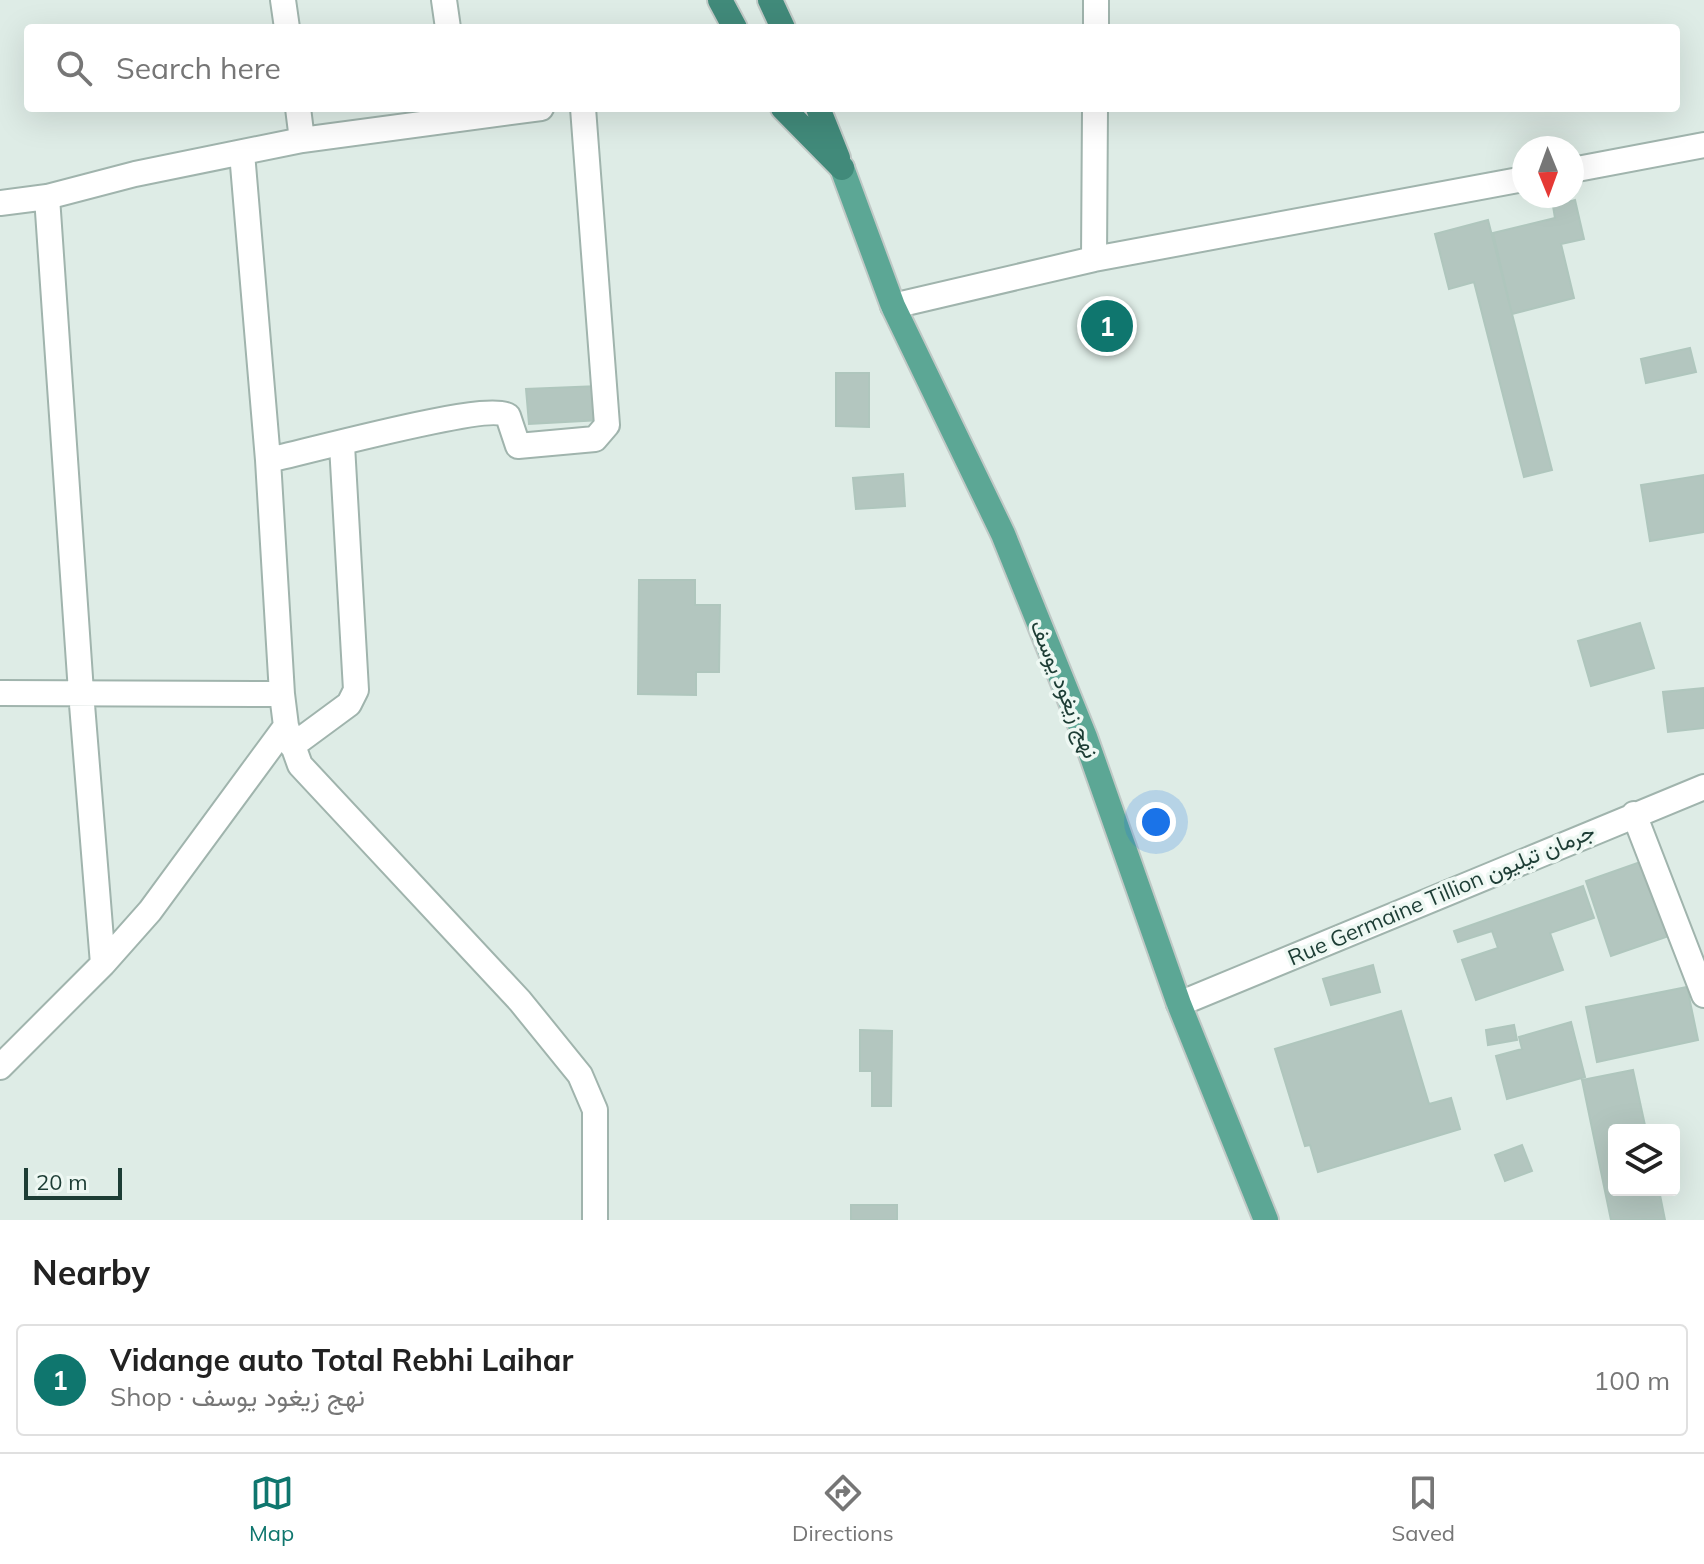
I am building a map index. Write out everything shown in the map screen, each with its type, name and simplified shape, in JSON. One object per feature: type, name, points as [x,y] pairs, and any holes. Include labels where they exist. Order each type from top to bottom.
[{"type":"highway","points":[[720,0],[733,24]]},
{"type":"highway","points":[[770,0],[781,24]]},
{"type":"highway","name":"نهج زيغود يوسف","points":[[787,112],[842,168]]},
{"type":"highway","name":"نهج زيغود يوسف","points":[[820,112],[842,168]]},
{"type":"main road","name":"نهج زيغود يوسف","points":[[842,168],[893,306],[1009,548],[1085,737],[1179,1004],[1266,1220]]},
{"type":"street","points":[[283,0],[286,24]]},
{"type":"street","points":[[444,0],[447,24]]},
{"type":"street","points":[[1096,0],[1096,24]]},
{"type":"street","points":[[298,112],[302,140]]},
{"type":"street","points":[[268,460],[342,445],[424,422],[497,412],[508,416],[518,446],[595,439],[604,432],[607,425],[583,112]]},
{"type":"street","points":[[1094,259],[1095,112]]},
{"type":"street","points":[[0,203],[47,197],[135,174],[302,140],[463,113]]},
{"type":"street","points":[[1584,168],[1704,145]]},
{"type":"street","points":[[242,153],[268,460],[282,694],[293,746],[377,850],[520,1001],[580,1075],[595,1110],[595,1220]]},
{"type":"street","points":[[893,306],[1094,259],[1512,181]]},
{"type":"street","points":[[47,197],[103,964]]},
{"type":"street","points":[[0,1067],[103,964],[293,746],[349,704],[355,695],[342,445]]},
{"type":"street","points":[[0,693],[282,694]]},
{"type":"street","name":"Rue Germaine Tillion جرمان تيليون","points":[[1179,1004],[1704,787]]},
{"type":"street","points":[[1634,814],[1704,995]]},
{"type":"building","points":[[1553,208],[1577,208],[1584,239],[1561,244],[1574,298],[1512,314],[1493,233],[1555,218]]},
{"type":"building","points":[[1488,220],[1552,470],[1524,477],[1474,282],[1449,289],[1435,234]]},
{"type":"building","points":[[1690,348],[1696,372],[1646,383],[1641,359]]},
{"type":"building","points":[[836,373],[869,373],[869,427],[836,426]]},
{"type":"building","points":[[599,386],[601,420],[529,424],[526,389]]},
{"type":"building","points":[[903,474],[905,506],[856,509],[853,478]]},
{"type":"building","points":[[1704,475],[1704,532],[1650,541],[1641,485]]},
{"type":"building","points":[[639,580],[695,580],[695,605],[720,605],[719,672],[696,672],[696,695],[638,694]]},
{"type":"building","points":[[1640,623],[1654,668],[1591,686],[1578,641]]},
{"type":"building","points":[[1704,688],[1704,728],[1668,732],[1663,692]]},
{"type":"building","points":[[1646,860],[1672,935],[1611,956],[1586,881]]},
{"type":"building","points":[[1583,886],[1594,918],[1550,933],[1563,970],[1476,1000],[1462,960],[1498,948],[1492,931],[1458,942],[1454,931]]},
{"type":"building","points":[[1373,965],[1380,992],[1331,1005],[1323,979]]},
{"type":"building","points":[[1687,987],[1698,1040],[1597,1062],[1586,1007]]},
{"type":"building","points":[[1401,1011],[1429,1104],[1451,1098],[1460,1129],[1318,1172],[1310,1145],[1305,1146],[1275,1049]]},
{"type":"building","points":[[1571,1022],[1585,1077],[1507,1099],[1496,1056],[1522,1049],[1519,1037]]},
{"type":"building","points":[[1514,1025],[1517,1040],[1488,1045],[1486,1030]]},
{"type":"building","points":[[860,1030],[892,1031],[891,1106],[872,1106],[872,1071],[860,1071]]},
{"type":"building","points":[[1633,1070],[1645,1124],[1608,1124],[1608,1196],[1660,1196],[1665,1220],[1611,1220],[1582,1080]]},
{"type":"building","points":[[1522,1145],[1532,1171],[1505,1181],[1495,1155]]},
{"type":"building","points":[[851,1205],[897,1205],[897,1220],[851,1220]]},
{"type":"place","name":"Vidange auto Total Rebhi Laihar","points":[[1107,326]]}]
